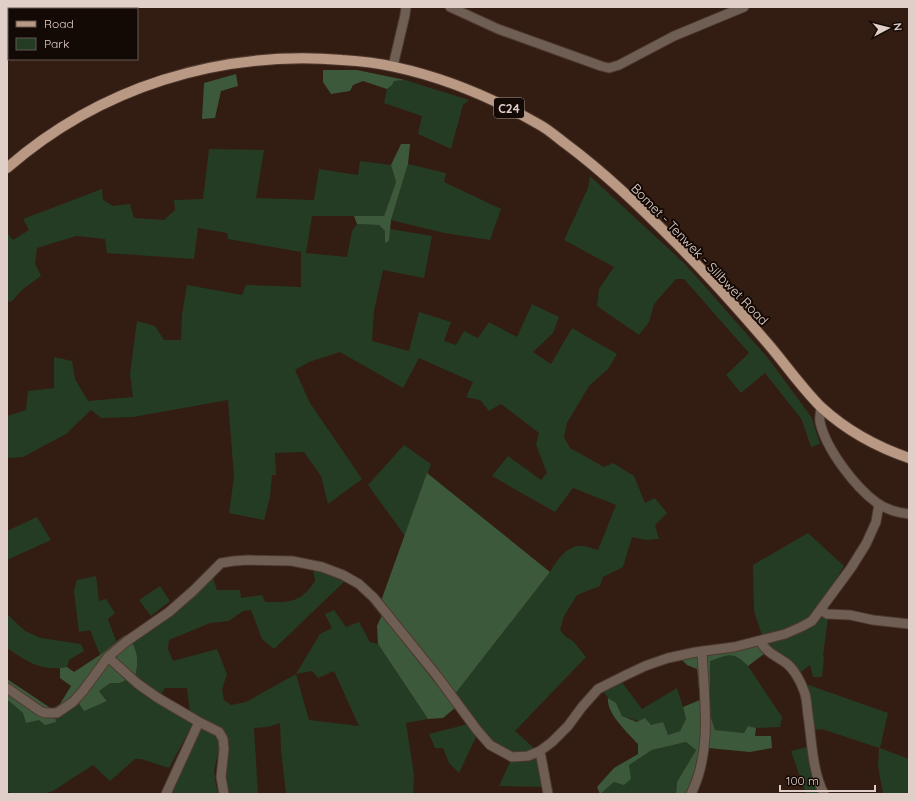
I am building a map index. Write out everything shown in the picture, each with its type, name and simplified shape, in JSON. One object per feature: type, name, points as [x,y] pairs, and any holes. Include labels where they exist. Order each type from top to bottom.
[{"type":"main road","name":"Bomet - Tenwek - Silibwet Road","points":[[7,168],[54,131],[81,115],[136,90],[192,71],[246,62],[317,58],[393,66],[460,86],[512,110],[542,126],[586,159],[622,190],[675,242],[768,344],[821,407],[853,432],[884,449],[909,458]]},
{"type":"street","points":[[393,66],[404,22],[406,7]]},
{"type":"street","points":[[450,7],[498,29],[609,68],[624,63],[674,36],[744,7]]},
{"type":"street","points":[[821,407],[820,421],[827,441],[845,471],[862,490],[879,504],[909,514]]},
{"type":"street","points":[[7,688],[40,711],[45,713],[57,713],[73,702],[108,657],[127,641],[169,612],[221,563],[248,560],[292,561],[322,567],[343,574],[359,584],[374,598],[490,745],[512,757],[528,756],[540,751],[552,742],[568,726],[598,689],[645,666],[668,658],[760,641],[785,634],[812,620],[866,544],[876,522],[879,504]]},
{"type":"street","points":[[820,610],[827,614],[850,615],[873,620],[909,624]]},
{"type":"street","points":[[760,641],[771,655],[786,664],[797,676],[805,692],[814,759],[819,783],[824,794]]},
{"type":"street","points":[[691,794],[696,785],[706,737],[702,651]]},
{"type":"street","points":[[108,657],[138,684],[158,698],[219,732],[223,739],[224,749],[221,777],[224,794]]},
{"type":"street","points":[[166,794],[199,722]]},
{"type":"street","points":[[540,751],[548,794]]},
{"type":"green space","points":[[323,70],[357,70],[405,80],[394,81],[387,89],[363,81],[353,85],[350,91],[331,94],[323,82]]},
{"type":"green space","points":[[236,74],[238,86],[221,91],[215,118],[202,119],[204,83]]},
{"type":"green space","points":[[405,80],[469,100],[463,105],[451,149],[418,134],[422,116],[384,103],[387,89],[394,81]]},
{"type":"green space","points":[[401,144],[410,144],[408,164],[391,220],[389,241],[385,243],[385,231],[379,225],[357,224],[354,216],[384,216],[396,182],[391,165]]},
{"type":"green space","points":[[209,149],[264,150],[256,198],[314,200],[319,169],[358,175],[360,161],[391,165],[396,182],[384,216],[312,216],[306,253],[347,257],[352,231],[357,224],[379,225],[385,231],[385,243],[389,241],[390,229],[432,236],[424,278],[383,270],[374,311],[372,341],[409,351],[419,312],[451,322],[444,341],[456,345],[464,331],[478,338],[489,322],[517,337],[532,304],[559,317],[553,333],[533,352],[551,364],[572,328],[617,354],[608,369],[589,386],[567,423],[564,437],[570,448],[604,467],[613,463],[634,476],[645,503],[655,498],[667,513],[655,525],[659,539],[646,540],[632,537],[623,567],[603,577],[600,586],[577,595],[564,616],[560,630],[565,636],[574,642],[586,657],[515,731],[535,749],[516,754],[504,750],[496,744],[481,727],[455,694],[563,554],[567,550],[577,546],[587,546],[598,550],[616,505],[573,488],[555,512],[492,476],[508,456],[541,480],[547,473],[536,445],[539,433],[501,404],[489,411],[480,400],[466,397],[473,382],[419,358],[403,388],[340,352],[309,362],[295,370],[310,403],[362,479],[328,504],[321,476],[304,452],[275,453],[276,475],[272,475],[270,497],[264,520],[229,513],[234,477],[228,400],[133,417],[101,418],[91,410],[66,434],[23,457],[7,458],[7,416],[26,410],[28,391],[54,388],[54,357],[72,361],[75,379],[88,401],[133,397],[130,374],[137,321],[155,326],[164,340],[181,340],[182,314],[187,285],[242,295],[246,285],[301,287],[301,252],[228,239],[227,233],[198,228],[194,259],[107,253],[105,239],[76,236],[37,248],[35,264],[41,276],[23,289],[11,302],[7,301],[7,233],[13,240],[29,230],[23,219],[102,189],[103,200],[113,206],[130,204],[134,218],[164,220],[175,210],[174,200],[203,199]]},
{"type":"green space","points":[[408,164],[446,173],[444,182],[501,209],[490,240],[444,233],[391,220]]},
{"type":"green space","points":[[590,176],[685,264],[768,358],[812,418],[820,444],[811,447],[802,420],[765,373],[741,393],[726,375],[749,353],[684,279],[676,279],[654,304],[649,322],[639,335],[597,306],[599,289],[614,267],[564,240],[588,188]]},
{"type":"green space","points":[[404,445],[431,464],[405,536],[368,485]]},
{"type":"green space","points":[[427,473],[550,572],[455,694],[381,601]]},
{"type":"green space","points":[[37,517],[51,540],[7,560],[7,531]]},
{"type":"green space","points":[[808,533],[844,566],[823,601],[810,616],[793,627],[762,635],[754,611],[753,565]]},
{"type":"green space","points":[[313,569],[327,572],[346,580],[274,649],[262,639],[251,610],[243,611],[229,621],[210,623],[169,640],[168,649],[173,661],[217,649],[227,674],[222,689],[224,700],[231,705],[246,702],[296,674],[320,634],[332,628],[325,614],[334,610],[346,627],[359,622],[370,642],[378,644],[428,719],[406,723],[414,775],[413,794],[286,794],[280,723],[268,727],[254,728],[258,794],[228,794],[224,779],[226,737],[190,713],[187,688],[165,688],[161,695],[135,678],[137,660],[136,651],[132,642],[159,624],[213,578],[217,590],[240,590],[241,598],[262,595],[265,602],[281,602],[299,598],[310,589],[315,581]],"holes":[[[312,671],[318,678],[334,671],[359,726],[309,720],[296,674]]]},
{"type":"green space","points":[[96,576],[99,601],[106,599],[115,613],[108,619],[116,641],[100,655],[90,630],[79,632],[74,591],[77,580]]},
{"type":"green space","points":[[160,586],[170,601],[151,616],[139,600]]},
{"type":"green space","points":[[7,614],[25,631],[41,638],[81,644],[84,651],[69,660],[67,667],[43,667],[29,662],[9,649],[7,650]]},
{"type":"green space","points":[[382,615],[455,708],[443,718],[428,719],[378,644],[377,626]]},
{"type":"green space","points":[[821,617],[828,618],[822,677],[813,677],[810,665],[798,674],[770,649],[766,643],[803,631]]},
{"type":"green space","points":[[126,634],[107,655],[84,687],[55,712],[48,711],[7,684],[7,679],[52,709],[60,704],[71,686],[60,678],[60,668],[67,667],[74,672],[100,655]]},
{"type":"green space","points":[[132,642],[136,651],[137,660],[135,678],[112,658]]},
{"type":"green space","points":[[759,645],[764,654],[748,666],[743,661],[730,655],[710,661],[710,714],[715,730],[744,733],[748,726],[756,728],[755,736],[771,736],[772,748],[750,752],[708,748],[705,652]]},
{"type":"green space","points":[[730,654],[740,657],[748,666],[782,717],[780,727],[756,728],[748,726],[744,733],[715,730],[710,714],[710,660]]},
{"type":"green space","points":[[700,655],[703,737],[692,785],[688,794],[676,794],[677,782],[696,750],[686,742],[652,750],[629,765],[631,779],[624,785],[614,782],[600,794],[597,787],[614,768],[638,754],[638,744],[624,729],[610,710],[608,698],[616,703],[622,716],[637,722],[645,718],[651,725],[663,722],[668,735],[680,731],[686,719],[683,707],[700,700],[697,669],[687,665],[682,660],[650,668],[685,657]]},
{"type":"green space","points":[[108,662],[128,679],[120,683],[110,683],[99,691],[107,701],[84,711],[78,702]]},
{"type":"green space","points":[[128,679],[194,722],[169,768],[141,759],[135,759],[110,781],[93,765],[53,791],[42,794],[14,794],[7,791],[7,701],[23,713],[39,720],[55,717],[78,702],[107,700],[99,691],[110,682],[120,683]]},
{"type":"green space","points":[[621,681],[642,709],[677,688],[686,719],[680,731],[668,735],[651,725],[622,716],[616,703],[608,698],[603,691]]},
{"type":"green space","points":[[806,684],[888,713],[880,748],[909,759],[909,794],[883,794],[878,766],[879,748],[822,729],[814,730],[812,705]]},
{"type":"green space","points":[[7,690],[55,717],[56,722],[45,725],[39,720],[26,723],[23,713],[7,701]]},
{"type":"green space","points":[[468,724],[476,737],[459,773],[449,763],[443,748],[435,748],[429,734]]},
{"type":"green space","points":[[200,727],[215,734],[219,738],[220,746],[214,772],[219,794],[171,794]]},
{"type":"green space","points":[[686,742],[696,750],[677,782],[676,794],[600,794],[614,782],[628,765],[652,750]]},
{"type":"green space","points":[[807,747],[813,775],[820,794],[806,794],[791,751]]},
{"type":"green space","points":[[538,757],[543,787],[499,786],[510,762],[524,762]]}]
